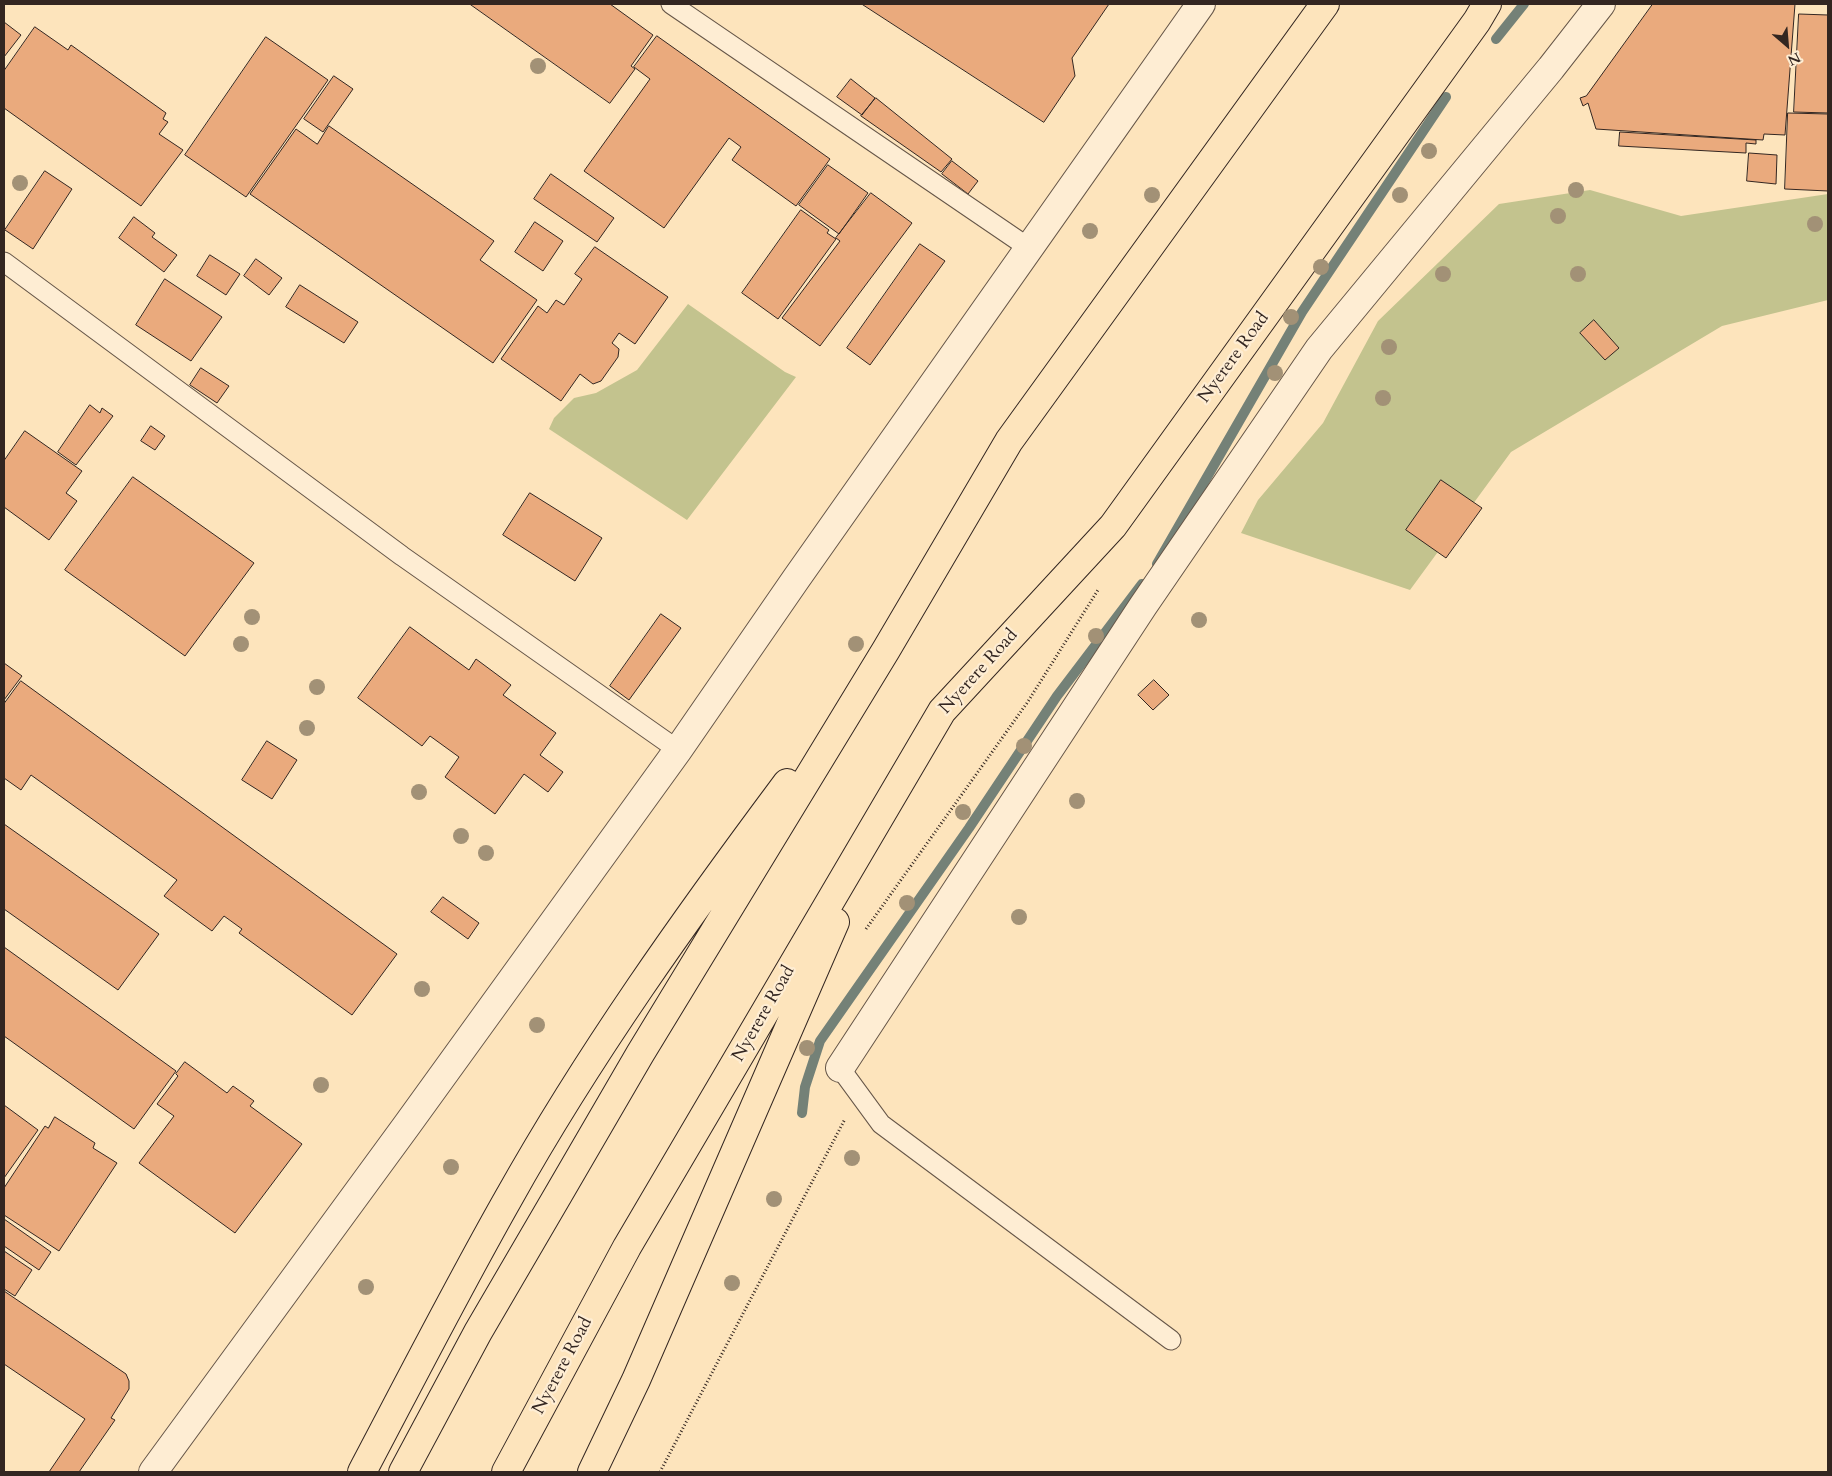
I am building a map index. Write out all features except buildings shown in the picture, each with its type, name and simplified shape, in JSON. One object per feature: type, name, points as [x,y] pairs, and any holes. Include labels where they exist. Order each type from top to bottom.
[{"type":"highway","points":[[403,1472],[478,1332],[640,1054],[886,650],[1009,441],[1325,4]]},
{"type":"highway","name":"Nyerere Road","points":[[506,1472],[627,1247],[942,711],[1113,526],[1477,21],[1487,4]]},
{"type":"highway","points":[[362,1472],[508,1198],[585,1071],[712,884],[886,650]]},
{"type":"highway","points":[[592,1472],[636,1380],[884,808]]},
{"type":"street","points":[[153,1472],[678,750],[796,579],[1201,4]]},
{"type":"street","points":[[840,1068],[1142,606],[1319,349],[1551,68],[1601,4]]},
{"type":"lane","points":[[671,4],[1029,248]]},
{"type":"lane","points":[[4,262],[402,556],[678,750]]},
{"type":"lane","points":[[840,1068],[881,1124],[1171,1340]]},
{"type":"path","points":[[861,936],[1027,703],[1101,585]]},
{"type":"green space","points":[[1590,190],[1681,216],[1828,194],[1828,300],[1722,326],[1511,452],[1410,590],[1241,533],[1258,500],[1323,423],[1378,321],[1499,204]]},
{"type":"green space","points":[[688,304],[785,372],[796,377],[687,520],[549,429],[554,418],[574,398],[596,393],[637,370]]},
{"type":"waterway","points":[[1496,39],[1524,4]]},
{"type":"waterway","points":[[1157,564],[1302,312],[1446,97]]},
{"type":"waterway","points":[[802,1113],[805,1087],[820,1041],[969,828],[1057,696],[1142,584]]}]
